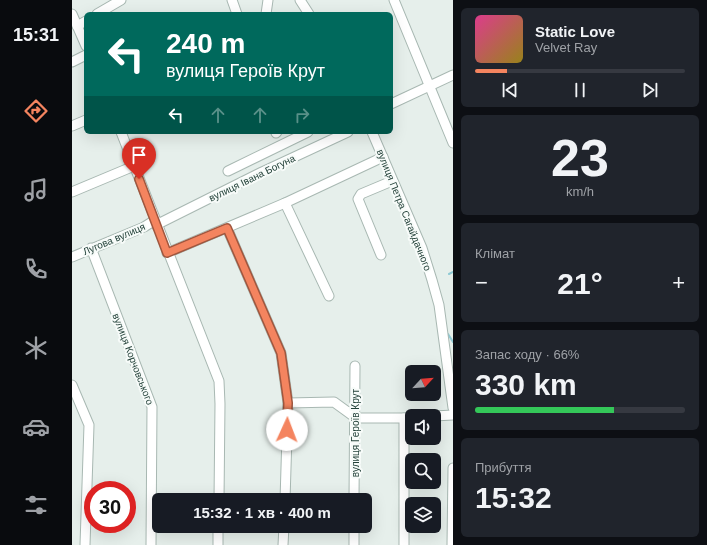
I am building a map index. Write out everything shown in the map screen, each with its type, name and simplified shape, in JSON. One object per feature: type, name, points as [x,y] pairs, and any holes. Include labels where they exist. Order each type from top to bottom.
[{"type":"street","points":[[100,12],[121,0]]},
{"type":"street","points":[[232,0],[236,12]]},
{"type":"street","points":[[266,12],[268,0]]},
{"type":"street","points":[[300,0],[308,12]]},
{"type":"street","points":[[394,0],[428,86],[453,143]]},
{"type":"street","points":[[72,14],[84,42]]},
{"type":"street","points":[[77,26],[84,22]]},
{"type":"street","points":[[72,62],[84,56]]},
{"type":"street","points":[[393,103],[453,75]]},
{"type":"street","points":[[72,126],[84,121]]},
{"type":"street","points":[[122,134],[167,253],[219,381],[219,493]]},
{"type":"street","points":[[228,171],[304,134]]},
{"type":"street","name":"вулиця Івана Богуна","points":[[156,223],[344,134]]},
{"type":"street","name":"вулиця Петра Сагайдачного","points":[[373,134],[422,248],[439,305],[453,408]]},
{"type":"street","points":[[167,253],[285,203],[382,157]]},
{"type":"street","points":[[72,192],[134,166]]},
{"type":"street","points":[[380,255],[358,199],[361,194],[392,181]]},
{"type":"street","points":[[285,203],[329,296]]},
{"type":"street","name":"Лугова вулиця","points":[[72,257],[91,248],[156,223]]},
{"type":"street","points":[[227,228],[281,353],[288,403],[285,493]]},
{"type":"street","name":"вулиця Корчовського","points":[[91,248],[152,407],[151,545]]},
{"type":"street","name":"вулиця Героїв Крут","points":[[354,493],[356,418],[355,366]]},
{"type":"street","points":[[72,384],[89,425],[85,545]]},
{"type":"street","points":[[288,403],[334,402],[356,418],[405,418]]},
{"type":"street","points":[[441,416],[453,415]]},
{"type":"street","points":[[404,545],[407,445]]},
{"type":"street","points":[[452,545],[453,468]]},
{"type":"street","points":[[218,533],[218,545]]},
{"type":"street","points":[[283,545],[284,533]]},
{"type":"street","points":[[354,533],[354,545]]},
{"type":"waterway","points":[[449,274],[453,272]]},
{"type":"waterway","points":[[448,334],[453,342]]},
{"type":"route","points":[[139,179],[167,253],[177,251],[227,228],[281,353],[288,403],[287,430]]}]
